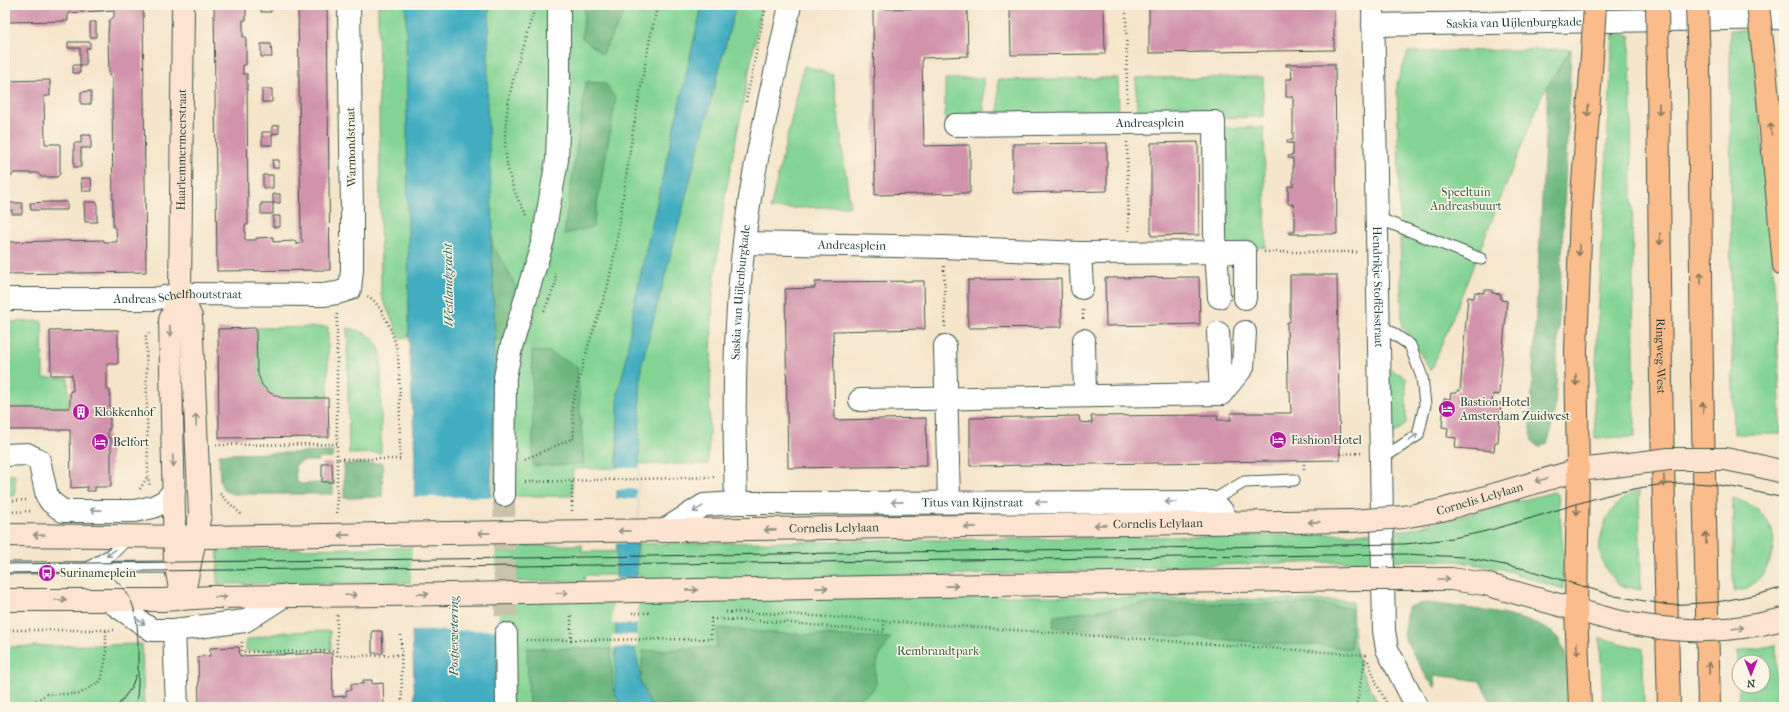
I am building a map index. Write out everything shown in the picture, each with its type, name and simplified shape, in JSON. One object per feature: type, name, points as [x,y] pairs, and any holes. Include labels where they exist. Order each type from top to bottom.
[{"type":"highway","points":[[1580,707],[1576,610],[1578,470],[1576,350],[1577,291],[1595,5]]},
{"type":"highway","name":"Ringweg-West","points":[[1657,5],[1661,383],[1669,707]]},
{"type":"highway","points":[[1697,5],[1702,386],[1710,707]]},
{"type":"highway","points":[[1758,5],[1784,265]]},
{"type":"main road","name":"Haarlemmermeerstraat","points":[[180,294],[183,5]]},
{"type":"main road","points":[[180,294],[191,317],[200,515],[196,537],[183,566]]},
{"type":"main road","points":[[180,294],[170,320],[174,531],[183,566],[182,599]]},
{"type":"main road","name":"Cornelis Lelylaan","points":[[196,537],[1353,521],[1403,517],[1442,510],[1578,470],[1669,459],[1725,459],[1784,472]]},
{"type":"main road","points":[[5,535],[130,535],[174,531],[196,537]]},
{"type":"main road","points":[[5,600],[182,599],[284,596],[1404,578],[1451,579],[1485,584],[1616,621],[1646,627],[1686,631],[1722,630],[1784,619]]},
{"type":"street","name":"Warmondstraat","points":[[344,291],[352,270],[349,5]]},
{"type":"street","points":[[504,495],[505,377],[511,348],[543,240],[557,160],[559,100],[559,5]]},
{"type":"street","name":"Saskia van Uijlenburgkade","points":[[736,503],[734,414],[737,308],[744,243],[750,197],[790,5]]},
{"type":"street","name":"Saskia van Uijlenburgkade","points":[[1373,15],[1674,19],[1784,18]]},
{"type":"street","name":"Hendrikje Stoffelsstraat","points":[[1373,15],[1383,608],[1387,649],[1417,707]]},
{"type":"street","name":"Andreasplein","points":[[956,125],[1214,122],[1218,297]]},
{"type":"street","name":"Andreasplein","points":[[744,243],[943,247],[1080,253],[1245,252]]},
{"type":"street","points":[[1245,252],[1245,298]]},
{"type":"street","points":[[1080,253],[1082,288]]},
{"type":"street","name":"Andreas Schelfhoutstraat","points":[[5,299],[153,299],[180,294],[323,295],[344,291]]},
{"type":"street","points":[[860,400],[1221,394],[1243,367],[1245,332]]},
{"type":"street","points":[[1218,333],[1221,394]]},
{"type":"street","points":[[1084,340],[1085,396]]},
{"type":"street","points":[[945,346],[948,501]]},
{"type":"street","points":[[5,454],[27,454],[39,460],[47,496],[51,502],[63,510],[135,511],[153,507],[164,501],[174,491]]},
{"type":"street","name":"Titus van Rijnstraat","points":[[736,503],[948,501],[1210,502]]},
{"type":"street","points":[[1210,502],[1222,512],[1229,523]]},
{"type":"street","points":[[663,531],[704,505],[736,503]]},
{"type":"street","points":[[135,511],[174,531]]},
{"type":"street","points":[[108,600],[152,630],[174,630],[245,621],[284,596]]},
{"type":"street","points":[[174,630],[177,707]]},
{"type":"street","points":[[506,637],[507,707]]},
{"type":"lane","points":[[1377,215],[1385,221],[1481,259]]},
{"type":"lane","points":[[1379,324],[1410,345],[1422,377],[1425,405],[1418,435],[1381,459]]},
{"type":"lane","points":[[1210,502],[1244,482],[1294,480]]},
{"type":"lane","points":[[88,568],[112,554],[130,535]]},
{"type":"lane","points":[[5,568],[183,566]]},
{"type":"path","points":[[536,5],[514,74],[504,128],[506,167],[516,199],[543,240]]},
{"type":"path","points":[[504,468],[574,438],[572,404],[590,340],[607,289],[616,246],[633,130],[650,38],[658,5]]},
{"type":"path","points":[[1245,252],[1378,252]]},
{"type":"path","points":[[543,313],[556,283],[555,269]]},
{"type":"path","points":[[1082,288],[1084,340]]},
{"type":"path","points":[[945,289],[945,346]]},
{"type":"path","points":[[337,459],[400,459],[397,348],[377,303],[370,297],[344,291],[337,444],[337,459],[337,513]]},
{"type":"path","points":[[198,445],[337,444]]},
{"type":"path","points":[[526,482],[735,476]]},
{"type":"path","points":[[572,481],[572,511]]},
{"type":"path","points":[[720,612],[884,621],[1366,655]]},
{"type":"path","points":[[571,613],[571,640]]},
{"type":"path","points":[[643,613],[658,613]]},
{"type":"path","points":[[337,615],[337,656],[401,655]]},
{"type":"path","points":[[506,637],[571,640],[712,639],[712,619],[781,622],[884,632],[884,621]]},
{"type":"path","points":[[5,630],[119,630]]},
{"type":"path","points":[[26,707],[47,694],[79,694],[101,681],[106,657],[106,630]]},
{"type":"path","points":[[401,636],[402,707]]},
{"type":"path","points":[[242,646],[242,652],[337,651]]},
{"type":"path","points":[[1356,707],[1366,655]]},
{"type":"path","points":[[1366,655],[1378,687],[1389,707]]},
{"type":"green space","points":[[378,5],[406,5],[409,337],[400,338],[381,295]]},
{"type":"green space","points":[[489,5],[702,5],[635,299],[617,435],[616,468],[573,469],[572,496],[495,496],[492,234],[487,104]]},
{"type":"green space","points":[[585,5],[629,5],[602,54],[582,38]]},
{"type":"green space","points":[[736,5],[762,5],[725,196],[713,292],[708,464],[637,464],[641,367]]},
{"type":"green space","points":[[1730,30],[1750,31],[1770,232],[1777,333],[1781,434],[1734,434],[1731,296]]},
{"type":"green space","points":[[1613,35],[1630,35],[1635,437],[1595,438],[1594,411],[1598,320]]},
{"type":"green space","points":[[1778,43],[1784,44],[1784,87]]},
{"type":"green space","name":"Speeltuin Andreasbuurt","points":[[1571,49],[1542,95],[1431,371],[1405,329],[1402,329],[1397,83],[1408,52]]},
{"type":"green space","points":[[1571,49],[1555,408],[1547,444],[1538,447],[1532,441],[1530,428],[1548,85]]},
{"type":"green space","points":[[804,66],[833,75],[850,206],[770,209]]},
{"type":"green space","points":[[1263,77],[1263,117],[1137,119],[1136,78]]},
{"type":"green space","points":[[983,78],[984,122],[945,123],[945,79]]},
{"type":"green space","points":[[1118,78],[1119,118],[999,120],[998,80]]},
{"type":"green space","points":[[586,82],[605,83],[616,99],[593,227],[564,234]]},
{"type":"green space","points":[[1264,127],[1266,247],[1223,248],[1221,128]]},
{"type":"green space","points":[[491,242],[522,296],[512,335],[495,341]]},
{"type":"green space","points":[[42,321],[43,378],[68,378],[69,407],[5,407],[5,322]]},
{"type":"green space","points":[[328,327],[328,398],[286,399],[271,394],[264,387],[257,369],[256,328]]},
{"type":"green space","points":[[347,328],[368,335],[375,342],[381,353],[381,453],[349,454]]},
{"type":"green space","points":[[532,351],[549,352],[577,366],[584,464],[533,466]]},
{"type":"green space","points":[[1378,364],[1406,377],[1406,424],[1378,447]]},
{"type":"green space","points":[[333,452],[332,458],[318,458],[318,461],[302,461],[295,466],[296,481],[301,484],[333,482],[333,494],[233,494],[224,490],[220,482],[219,454]]},
{"type":"green space","points":[[383,463],[382,497],[344,498],[344,464]]},
{"type":"green space","points":[[5,475],[15,475],[15,496],[5,496]]},
{"type":"green space","points":[[1554,492],[1558,495],[1564,561],[1563,589],[1502,569],[1457,561],[1412,560],[1217,565],[1007,574],[640,581],[640,575],[585,575],[584,581],[217,584],[218,550],[582,545],[582,552],[638,551],[638,544],[1355,534],[1412,529]]},
{"type":"green space","points":[[1639,492],[1641,590],[1618,585],[1604,566],[1600,553],[1601,534],[1609,515],[1622,499],[1630,494]]},
{"type":"green space","points":[[1733,498],[1749,504],[1762,514],[1769,524],[1773,542],[1770,561],[1760,578],[1741,591],[1733,591]]},
{"type":"green space","name":"Rembrandtpark","points":[[1028,596],[1352,601],[1354,641],[1360,668],[1380,707],[498,707],[496,600]]},
{"type":"green space","points":[[1153,603],[1317,604],[1351,608],[1351,649],[1316,645],[1282,644],[1053,627],[1055,616]]},
{"type":"green space","points":[[1426,603],[1475,609],[1514,617],[1532,622],[1556,636],[1561,643],[1566,657],[1568,707],[1492,707],[1480,681],[1435,675],[1436,688],[1429,681],[1403,636],[1407,607]]},
{"type":"green space","points":[[718,628],[774,633],[891,638],[876,666],[875,678],[877,685],[868,694],[859,698],[858,707],[651,707],[639,679],[615,694],[623,707],[529,707],[527,648],[611,649],[613,691],[641,676],[643,651],[716,647]]},
{"type":"green space","points":[[330,631],[331,649],[246,651],[246,640],[284,632]]},
{"type":"green space","points":[[1600,638],[1643,649],[1644,707],[1603,707]]},
{"type":"green space","points":[[142,644],[144,707],[5,707],[5,647]]},
{"type":"green space","points":[[1776,645],[1777,707],[1739,707],[1739,694],[1771,694],[1771,654],[1738,654],[1738,652]]},
{"type":"water","points":[[406,5],[489,5],[487,104],[493,229],[491,242],[495,341],[491,492],[497,628],[496,707],[415,707],[412,629],[415,457],[409,337]]},
{"type":"water","points":[[702,5],[736,5],[641,367],[635,650],[641,676],[639,679],[651,707],[623,707],[615,694],[618,392],[625,365],[635,299]]},
{"type":"pier","points":[[614,468],[639,468],[638,543],[613,543],[614,499],[636,499],[636,489],[614,489]]},
{"type":"pier","points":[[413,497],[493,497],[499,630],[410,631]]},
{"type":"pier","points":[[613,579],[638,579],[637,647],[612,648],[612,635],[637,635],[637,624],[612,624]]},
{"type":"building","points":[[5,5],[143,5],[146,272],[5,274],[5,242],[104,240],[104,242],[117,242],[116,229],[113,227],[112,76],[109,76],[108,36],[109,21],[114,17],[114,10],[68,13],[68,21],[8,22]]},
{"type":"building","points":[[214,5],[246,5],[246,20],[243,20],[243,37],[246,37],[246,65],[243,65],[243,74],[247,74],[248,225],[245,225],[245,240],[273,237],[273,242],[295,241],[297,245],[303,241],[301,238],[298,5],[327,5],[330,270],[217,271]]},
{"type":"building","points":[[261,5],[271,5],[271,12],[261,12]]},
{"type":"building","points":[[1334,5],[1334,50],[1149,53],[1149,6]]},
{"type":"building","points":[[1104,6],[1105,54],[1011,55],[1010,7]]},
{"type":"building","points":[[967,8],[968,56],[922,58],[924,146],[970,145],[970,193],[875,195],[873,9]]},
{"type":"building","points":[[90,22],[96,22],[96,37],[90,37]]},
{"type":"building","points":[[68,42],[90,42],[90,48],[86,48],[86,65],[80,65],[80,48],[68,48]]},
{"type":"building","points":[[261,44],[271,44],[272,57],[261,57]]},
{"type":"building","points":[[1286,64],[1335,64],[1337,234],[1289,234],[1289,232],[1295,232],[1293,204],[1288,204],[1288,186],[1293,186],[1293,158],[1288,158],[1288,156],[1293,155],[1293,143],[1287,143],[1287,140],[1293,140],[1293,97],[1286,97],[1286,79],[1292,79],[1291,66],[1286,66]]},
{"type":"building","points":[[73,65],[80,65],[80,73],[73,73]]},
{"type":"building","points":[[50,80],[50,96],[44,96],[45,144],[60,144],[60,174],[57,177],[41,177],[38,173],[14,173],[11,177],[5,177],[5,81]]},
{"type":"building","points":[[262,89],[272,89],[272,102],[262,102]]},
{"type":"building","points":[[91,91],[91,104],[81,104],[81,92]]},
{"type":"building","points":[[279,125],[279,133],[272,134],[272,145],[262,145],[262,132],[272,132],[272,126]]},
{"type":"building","points":[[81,135],[91,135],[91,148],[81,148],[81,167],[74,167],[74,143],[81,143]]},
{"type":"building","points":[[1198,142],[1199,235],[1151,236],[1151,143]]},
{"type":"building","points":[[1107,143],[1107,191],[1013,193],[1013,144]]},
{"type":"building","points":[[272,160],[279,160],[279,168],[273,168]]},
{"type":"building","points":[[263,175],[273,175],[273,188],[263,188]]},
{"type":"building","points":[[81,178],[91,178],[92,191],[82,191]]},
{"type":"building","points":[[273,194],[280,194],[280,203],[273,203]]},
{"type":"building","points":[[67,202],[67,210],[31,210],[30,203]]},
{"type":"building","points":[[84,202],[97,202],[97,222],[85,222]]},
{"type":"building","points":[[5,203],[22,203],[22,214],[12,214],[12,210],[5,210]]},
{"type":"building","points":[[261,203],[273,203],[273,214],[261,214]]},
{"type":"building","points":[[273,216],[280,216],[280,227],[273,227]]},
{"type":"building","points":[[1290,275],[1337,275],[1340,460],[970,466],[970,418],[1079,416],[1080,422],[1092,423],[1091,416],[1218,415],[1217,420],[1231,420],[1230,413],[1291,413],[1290,391],[1288,390],[1287,322],[1290,322]]},
{"type":"building","points":[[1199,277],[1200,324],[1106,326],[1105,278]]},
{"type":"building","points":[[1061,279],[1062,327],[968,328],[968,280]]},
{"type":"building","points":[[924,281],[925,329],[833,331],[835,420],[926,418],[927,466],[788,468],[785,289],[815,288],[815,282]]},
{"type":"building","points":[[1484,290],[1492,290],[1492,293],[1501,294],[1501,300],[1507,301],[1499,395],[1493,394],[1492,402],[1501,403],[1498,442],[1495,442],[1494,451],[1455,448],[1456,438],[1447,437],[1448,428],[1442,427],[1444,399],[1450,399],[1451,393],[1457,393],[1457,390],[1460,391],[1468,297],[1474,298],[1475,292],[1484,293]]},
{"type":"building","points":[[256,328],[257,371],[262,385],[270,393],[282,398],[328,398],[329,437],[219,438],[218,329]]},
{"type":"building","name":"Klokkenhof","points":[[118,330],[118,364],[107,364],[107,390],[110,390],[110,429],[108,429],[108,438],[111,438],[111,487],[95,487],[95,491],[87,491],[87,487],[71,488],[70,430],[5,430],[5,408],[70,408],[70,391],[73,391],[72,375],[51,375],[50,331]]},
{"type":"building","points":[[322,463],[332,463],[333,482],[322,482]]},
{"type":"building","points":[[372,631],[382,631],[383,653],[372,653]]},
{"type":"building","points":[[239,647],[240,656],[332,653],[333,697],[346,696],[346,690],[351,690],[351,684],[363,684],[363,680],[372,680],[372,684],[383,683],[384,707],[199,707],[198,657],[210,656],[210,648]]},
{"type":"tunnel","points":[[504,495],[506,634]]},
{"type":"tram line","points":[[5,564],[523,558],[1404,544],[1443,540],[1482,532],[1606,496],[1656,485],[1682,483],[1708,484],[1784,498]]},
{"type":"tram line","points":[[5,573],[1404,554],[1464,557],[1525,569],[1615,596],[1669,605],[1717,602],[1760,594],[1784,587]]},
{"type":"tram line","points":[[104,572],[116,580],[124,589],[134,609],[138,632],[138,689],[135,707]]},
{"type":"tram line","points":[[117,707],[131,688],[136,675]]},
{"type":"place","name":"Bastion Hotel Amsterdam Zuidwest","points":[[1447,409]]},
{"type":"place","name":"Klokkenhof","points":[[81,412]]},
{"type":"place","name":"Fashion Hotel","points":[[1278,440]]},
{"type":"place","name":"Belfort","points":[[100,442]]},
{"type":"place","name":"Surinameplein","points":[[47,573]]},
{"type":"water label","name":"Westlandgracht","points":[[448,285]]},
{"type":"water label","name":"Postjeswetering","points":[[453,636]]}]
